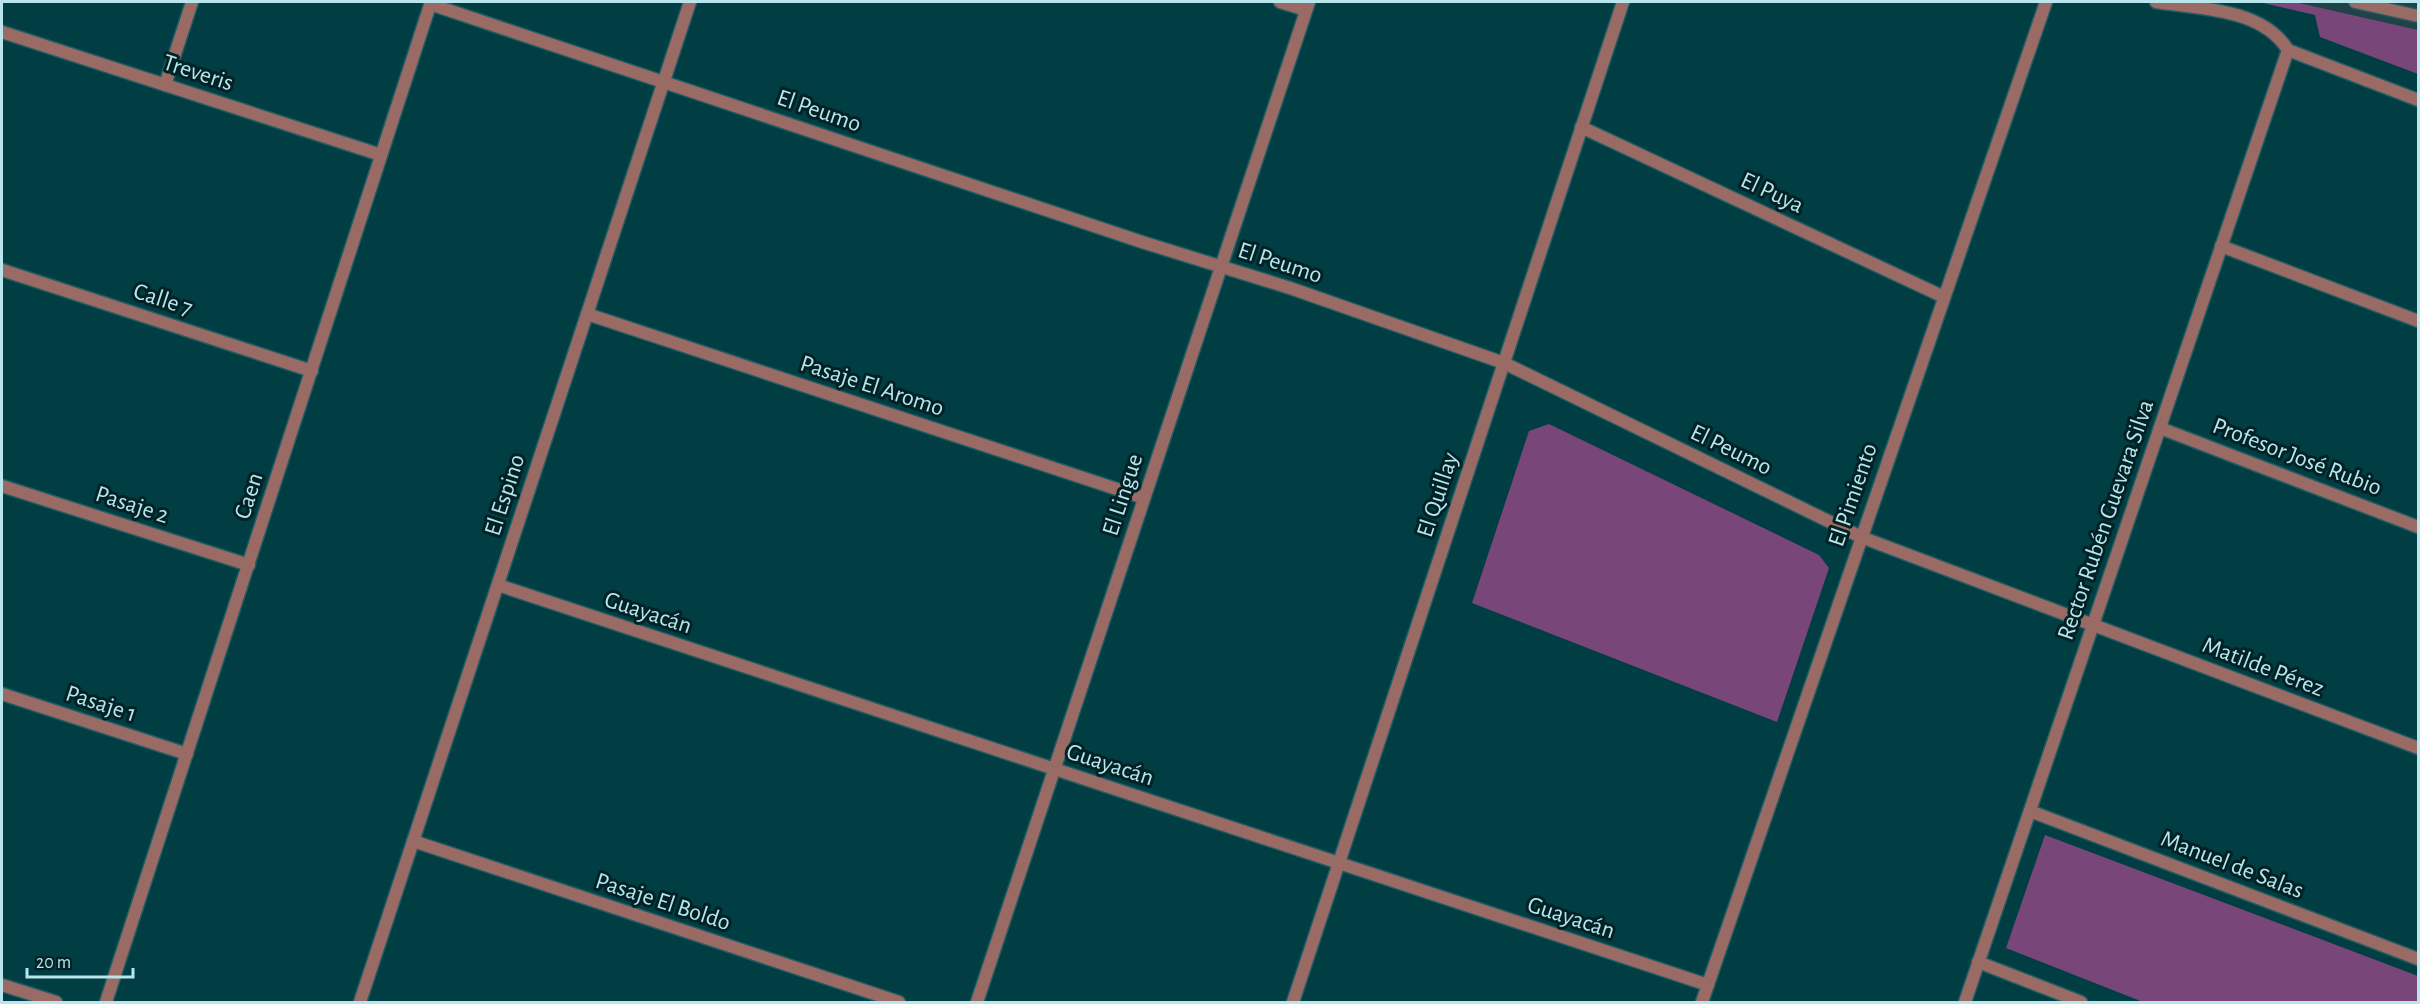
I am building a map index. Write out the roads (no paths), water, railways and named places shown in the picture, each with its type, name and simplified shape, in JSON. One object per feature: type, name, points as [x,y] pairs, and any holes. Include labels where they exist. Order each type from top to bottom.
[{"type":"street","points":[[165,85],[192,2]]},
{"type":"street","name":"El Espino","points":[[360,1002],[690,2]]},
{"type":"street","points":[[1280,2],[1307,6]]},
{"type":"street","name":"El Quillay","points":[[1293,1002],[1623,2]]},
{"type":"street","name":"El Pimiento","points":[[1702,1002],[2046,2]]},
{"type":"street","points":[[2156,2],[2217,12],[2259,22],[2273,31],[2288,50],[2418,100]]},
{"type":"street","points":[[2355,2],[2418,16]]},
{"type":"street","name":"El Peumo","points":[[431,3],[1142,242],[1302,292],[1504,363],[1861,537],[2093,625]]},
{"type":"street","name":"Caen","points":[[106,1002],[431,3]]},
{"type":"street","name":"El Lingue","points":[[977,1002],[1307,6]]},
{"type":"street","name":"Treveris","points":[[2,32],[381,155]]},
{"type":"street","name":"Rector Rubén Guevara Silva","points":[[1965,1002],[2288,50]]},
{"type":"street","name":"El Puya","points":[[1581,127],[1944,297]]},
{"type":"street","points":[[2221,246],[2418,321]]},
{"type":"street","name":"Calle 7","points":[[2,270],[312,371]]},
{"type":"street","name":"Pasaje El Aromo","points":[[587,314],[1144,498]]},
{"type":"street","name":"Profesor José Rubio","points":[[2160,428],[2418,526]]},
{"type":"street","name":"Pasaje 2","points":[[2,486],[249,565]]},
{"type":"street","name":"Guayacán","points":[[498,585],[1708,985]]},
{"type":"street","name":"Matilde Pérez","points":[[2093,625],[2418,748]]},
{"type":"street","name":"Pasaje 1","points":[[2,694],[187,754]]},
{"type":"street","name":"Manuel de Salas","points":[[2030,811],[2418,958]]},
{"type":"street","name":"Pasaje El Boldo","points":[[413,841],[899,1002]]},
{"type":"street","points":[[1978,962],[2081,1002]]},
{"type":"street","points":[[2,984],[56,1002]]}]
